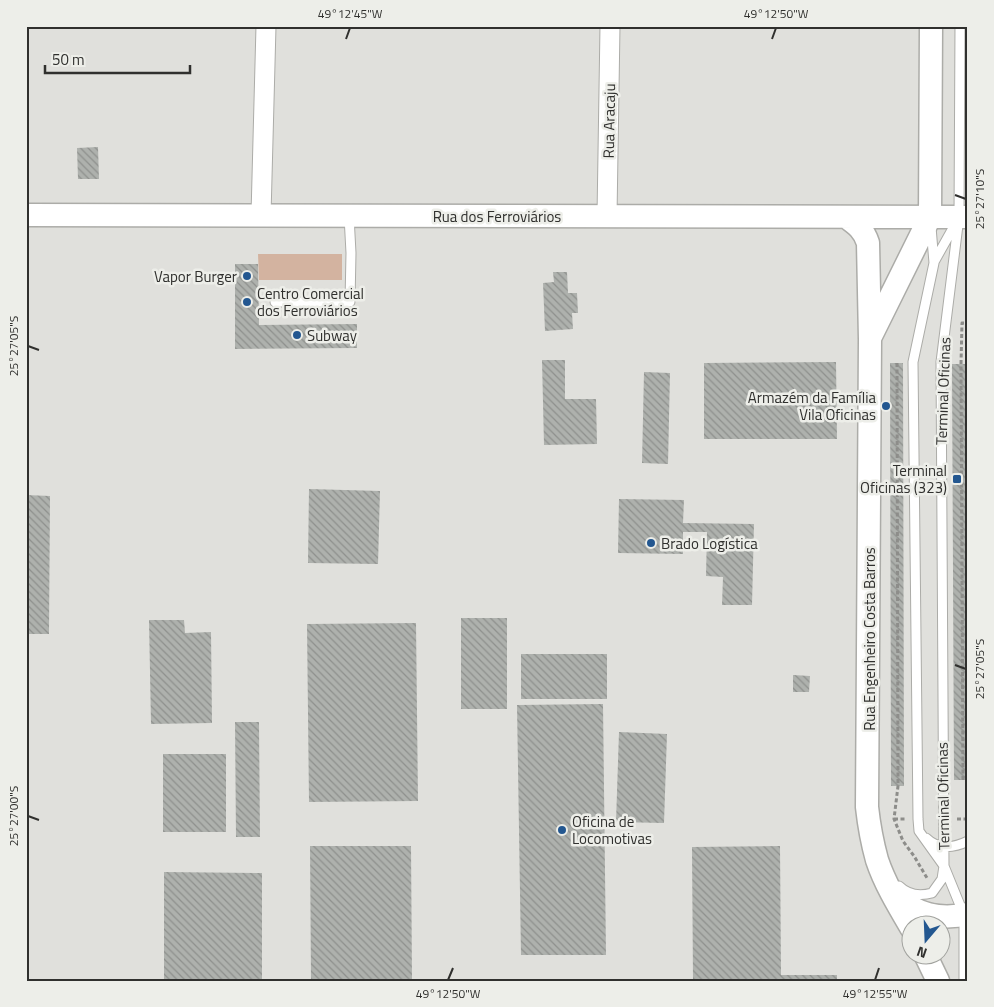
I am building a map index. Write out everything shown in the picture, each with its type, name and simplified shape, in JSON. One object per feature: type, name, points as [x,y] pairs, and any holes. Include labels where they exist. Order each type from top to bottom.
[{"type":"street","points":[[261,215],[266,26]]},
{"type":"street","name":"Rua Aracaju","points":[[607,216],[610,26]]},
{"type":"street","name":"Rua Engenheiro Costa Barros","points":[[870,339],[930,217],[931,26]]},
{"type":"street","name":"Rua dos Ferroviários","points":[[26,215],[964,217]]},
{"type":"street","name":"Rua Engenheiro Costa Barros","points":[[846,217],[859,226],[865,234],[868,244],[870,339],[867,807],[870,833],[878,861],[888,886],[904,914]]},
{"type":"street","points":[[888,886],[902,902],[920,912],[937,917],[966,915]]},
{"type":"street","points":[[930,964],[938,981]]},
{"type":"lane","name":"Terminal Oficinas","points":[[944,866],[941,362],[964,217],[960,26]]},
{"type":"lane","points":[[275,302],[350,302],[351,253],[349,216]]},
{"type":"lane","name":"Terminal Oficinas","points":[[930,217],[934,263],[913,362],[919,830],[944,866]]},
{"type":"lane","points":[[934,263],[964,217]]},
{"type":"lane","points":[[919,830],[929,842],[944,847],[957,846],[968,841]]},
{"type":"lane","points":[[870,833],[890,877],[903,890],[917,895],[932,893],[942,879],[944,866]]},
{"type":"lane","points":[[944,866],[966,915],[964,981]]},
{"type":"path","points":[[963,780],[962,323],[968,323]]},
{"type":"path","points":[[897,363],[898,786],[894,819],[903,841],[930,884],[932,893]]},
{"type":"shaded area","points":[[258,254],[342,254],[342,280],[259,280]]},
{"type":"building","points":[[98,147],[99,179],[78,179],[77,148]]},
{"type":"building","name":"Centro Comercial dos Ferroviários","points":[[235,264],[258,264],[259,325],[357,324],[357,348],[235,349]]},
{"type":"building","points":[[553,272],[567,272],[568,293],[577,293],[578,313],[572,313],[573,329],[545,331],[543,283],[554,282]]},
{"type":"building","points":[[542,360],[565,360],[565,399],[596,399],[597,444],[544,445]]},
{"type":"building","points":[[836,362],[837,439],[704,439],[704,363]]},
{"type":"building","points":[[890,363],[903,363],[904,786],[891,786]]},
{"type":"building","points":[[952,364],[968,364],[968,780],[954,780]]},
{"type":"building","points":[[644,372],[670,373],[668,464],[642,463]]},
{"type":"building","points":[[309,489],[380,491],[378,564],[308,563]]},
{"type":"building","points":[[26,495],[50,496],[49,634],[26,634]]},
{"type":"building","name":"Brado Logística","points":[[619,499],[684,500],[683,523],[754,524],[752,605],[722,605],[723,577],[706,576],[707,532],[683,532],[683,554],[618,553]]},
{"type":"building","points":[[461,618],[507,618],[507,709],[461,709]]},
{"type":"building","points":[[149,620],[184,620],[185,633],[211,632],[212,723],[151,724]]},
{"type":"building","points":[[416,623],[418,801],[309,802],[307,624]]},
{"type":"building","points":[[521,654],[607,654],[607,699],[521,699]]},
{"type":"building","points":[[793,675],[810,676],[809,692],[793,692]]},
{"type":"building","name":"Oficina de Locomotivas","points":[[603,704],[606,955],[521,955],[517,705]]},
{"type":"building","points":[[235,722],[259,722],[260,837],[236,837]]},
{"type":"building","points":[[619,732],[667,734],[664,823],[616,822]]},
{"type":"building","points":[[163,754],[226,754],[226,832],[163,832]]},
{"type":"building","points":[[310,846],[411,846],[412,981],[311,981]]},
{"type":"building","name":"Oficina de Locomotivas","points":[[780,846],[781,975],[837,975],[837,981],[693,981],[692,847]]},
{"type":"building","points":[[164,872],[262,873],[262,981],[164,981]]},
{"type":"place","name":"Vapor Burger","points":[[247,276]]},
{"type":"place","name":"Centro Comercial dos Ferroviários","points":[[247,302]]},
{"type":"place","name":"Subway","points":[[297,335]]},
{"type":"place","name":"Armazém da Família Vila Oficinas","points":[[886,406]]},
{"type":"place","name":"Terminal Oficinas (323)","points":[[957,479]]},
{"type":"place","name":"Brado Logística","points":[[651,543]]},
{"type":"place","name":"Oficina de Locomotivas","points":[[562,830]]}]
